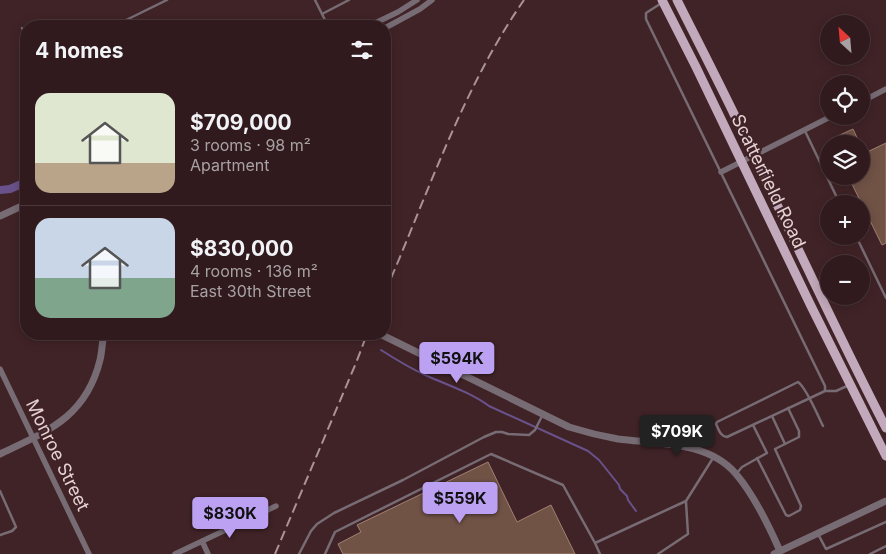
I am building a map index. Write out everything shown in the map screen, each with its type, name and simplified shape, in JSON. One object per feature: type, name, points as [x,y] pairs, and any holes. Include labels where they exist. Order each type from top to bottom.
[{"type":"main road","name":"Scatterfield Road","points":[[677,0],[886,428]]},
{"type":"main road","name":"Scatterfield Road","points":[[664,1],[811,306],[886,456]]},
{"type":"street","points":[[381,20],[417,0]]},
{"type":"street","points":[[391,25],[420,9],[432,0]]},
{"type":"street","points":[[870,97],[886,89]]},
{"type":"street","points":[[721,172],[820,122]]},
{"type":"street","points":[[0,216],[20,207]]},
{"type":"street","points":[[391,339],[569,427],[590,434],[680,446],[699,450],[714,457],[736,474],[752,497],[772,534],[779,553],[886,501]]},
{"type":"street","points":[[0,454],[33,438],[64,419],[80,403],[96,374],[103,340]]},
{"type":"street","name":"Monroe Street","points":[[0,369],[89,554]]},
{"type":"street","points":[[175,554],[276,506]]},
{"type":"street","points":[[202,541],[208,554]]},
{"type":"lane","points":[[126,20],[167,0]]},
{"type":"lane","points":[[315,0],[325,20]]},
{"type":"lane","points":[[322,14],[349,0]]},
{"type":"lane","points":[[664,1],[646,13],[646,19],[825,386],[825,391]]},
{"type":"lane","points":[[805,130],[836,195]]},
{"type":"lane","points":[[860,245],[886,298]]},
{"type":"lane","points":[[823,426],[809,398],[798,382],[716,424],[721,434],[727,437],[809,398],[825,391],[836,391],[851,385]]},
{"type":"lane","points":[[736,474],[742,467],[757,458],[799,437],[799,432],[788,408]]},
{"type":"lane","points":[[299,554],[311,530],[334,514],[496,432],[527,436],[535,430],[543,414]]},
{"type":"lane","points":[[772,416],[785,444]]},
{"type":"lane","points":[[753,425],[767,453]]},
{"type":"lane","points":[[757,458],[786,515],[789,516],[800,510],[801,506],[775,449]]},
{"type":"lane","points":[[325,554],[335,532],[491,454],[563,485],[600,554]]},
{"type":"lane","points":[[595,543],[686,501],[714,457]]},
{"type":"lane","points":[[0,491],[16,527],[12,531],[0,535]]},
{"type":"lane","points":[[658,554],[688,534],[686,501]]},
{"type":"lane","points":[[826,549],[886,522]]},
{"type":"lane","points":[[818,533],[828,554]]},
{"type":"lane","points":[[870,554],[886,546]]},
{"type":"building","points":[[853,129],[856,135],[840,135]]},
{"type":"building","points":[[886,143],[886,243],[882,245],[870,221],[870,195],[857,195],[852,185],[870,185],[870,151]]},
{"type":"building","points":[[488,462],[517,522],[551,505],[575,554],[343,554],[338,544],[361,532],[357,525]]},
{"type":"waterway","points":[[0,190],[10,189],[20,185]]},
{"type":"waterway","points":[[381,350],[419,372],[588,451],[599,460],[627,496],[636,511]]},
{"type":"railway","points":[[391,278],[464,106],[482,69],[524,0]]},
{"type":"railway","points":[[275,554],[365,340]]}]
